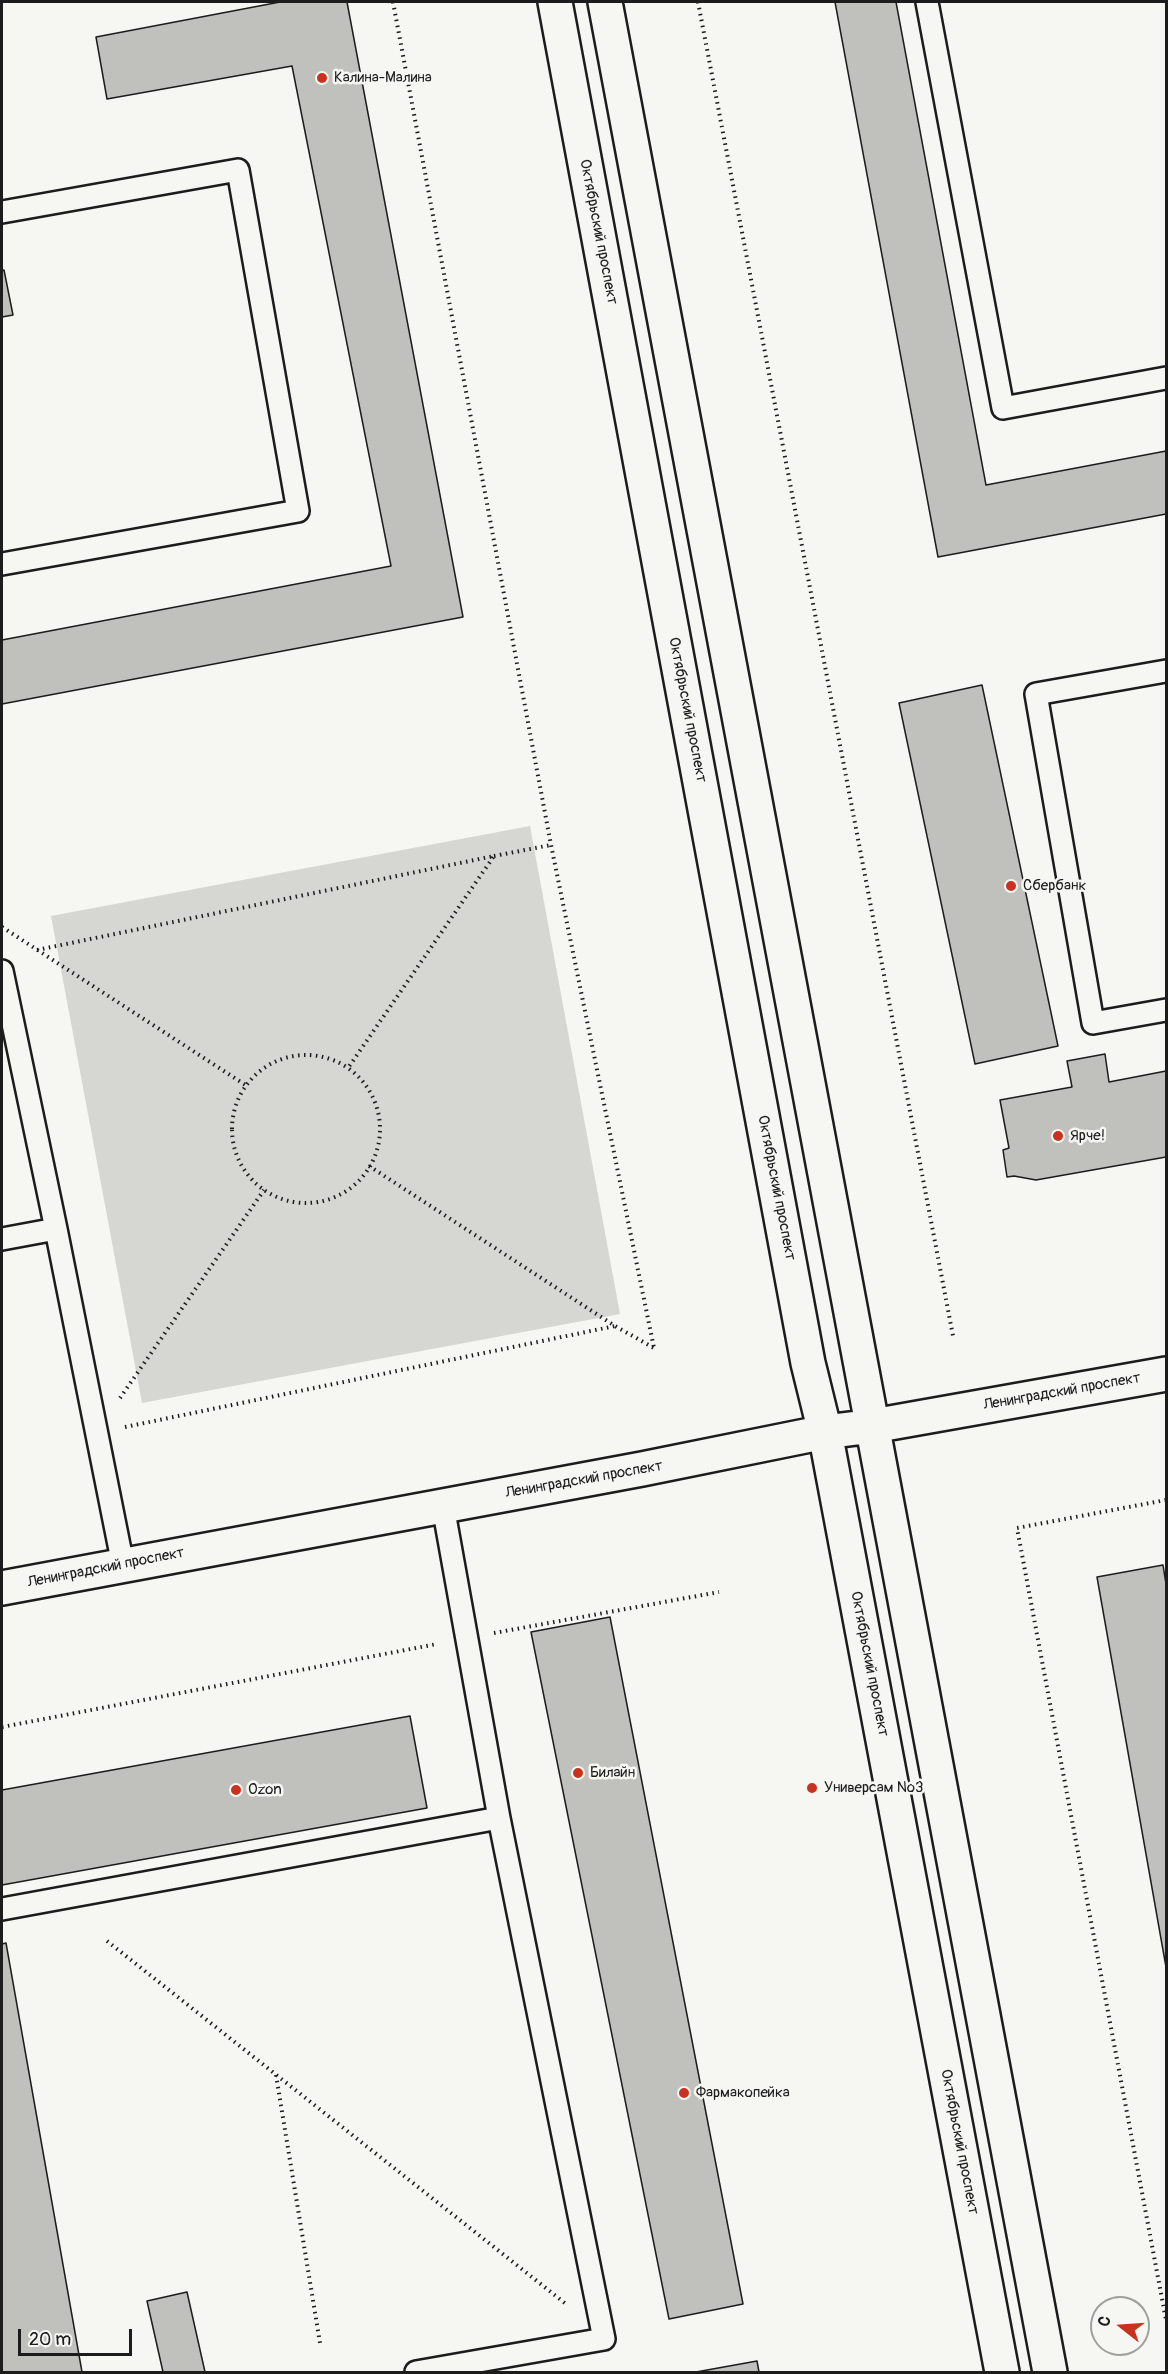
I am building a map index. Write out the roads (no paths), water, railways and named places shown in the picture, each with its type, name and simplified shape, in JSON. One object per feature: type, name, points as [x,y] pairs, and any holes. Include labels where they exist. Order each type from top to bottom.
[{"type":"main road","name":"Октябрьский проспект","points":[[555,2],[805,1344],[825,1432],[1002,2373]]},
{"type":"main road","points":[[605,2],[1050,2373]]},
{"type":"main road","name":"Ленинградский проспект","points":[[2,1588],[688,1460],[825,1432],[873,1426],[1167,1374]]},
{"type":"lane","points":[[927,2],[1003,408],[1167,378]]},
{"type":"lane","points":[[2,212],[238,170],[298,511],[2,564]]},
{"type":"lane","points":[[1167,671],[1036,694],[1093,1023],[1167,1010]]},
{"type":"lane","points":[[2,971],[123,1565]]},
{"type":"lane","points":[[2,1239],[56,1229]]},
{"type":"lane","points":[[417,2373],[604,2339],[499,1818],[443,1506]]},
{"type":"lane","points":[[2,1909],[499,1818]]},
{"type":"place","name":"Калина-Малина","points":[[322,78]]},
{"type":"place","name":"Сбербанк","points":[[1011,886]]},
{"type":"place","name":"Ярче!","points":[[1058,1136]]},
{"type":"place","name":"Билайн","points":[[578,1773]]},
{"type":"place","name":"Универсам №3","points":[[812,1788]]},
{"type":"place","name":"Ozon","points":[[236,1790]]},
{"type":"place","name":"Фармакопейка","points":[[684,2093]]}]
